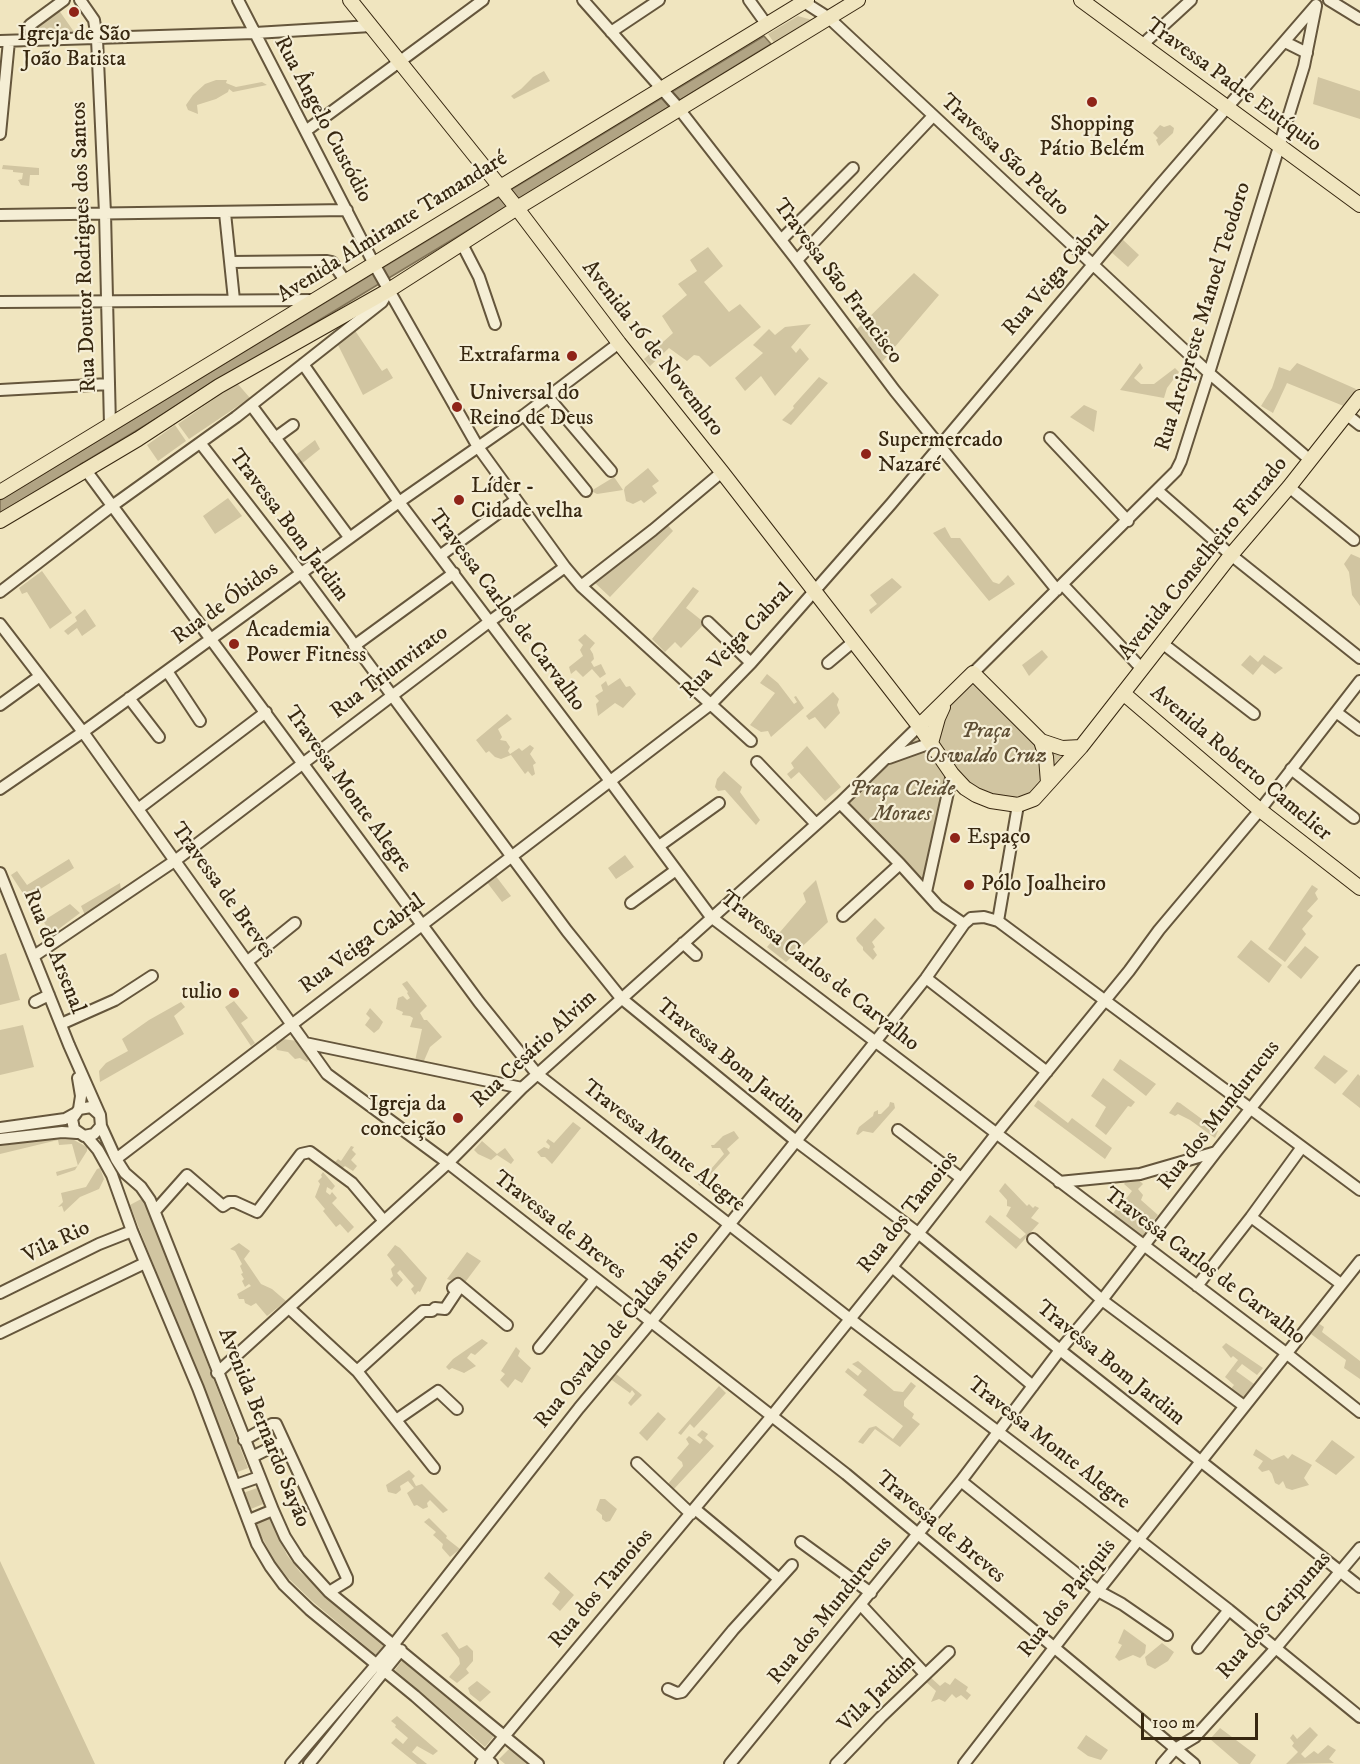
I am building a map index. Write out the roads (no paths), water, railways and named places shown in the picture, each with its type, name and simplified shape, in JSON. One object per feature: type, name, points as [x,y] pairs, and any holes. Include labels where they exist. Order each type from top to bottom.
[{"type":"main road","name":"Avenida 16 de Novembro","points":[[350,0],[515,206],[931,743]]},
{"type":"main road","points":[[0,521],[138,439],[219,386],[462,244],[515,206],[858,0]]},
{"type":"main road","name":"Travessa Padre Eutíquio","points":[[1081,0],[1360,205]]},
{"type":"main road","name":"Avenida Almirante Tamandaré","points":[[0,492],[376,266],[806,1]]},
{"type":"main road","name":"Avenida Conselheiro Furtado","points":[[1048,783],[1081,747],[1231,555],[1289,487],[1360,397]]},
{"type":"main road","points":[[973,673],[1041,741],[1062,748],[1081,747]]},
{"type":"main road","name":"Rua Arcipreste Manoel Teodoro","points":[[918,726],[973,673]]},
{"type":"main road","points":[[952,693],[938,718],[931,743],[952,774],[975,795],[991,801],[1018,805],[1034,799],[1048,783],[1046,758],[1041,741]]},
{"type":"main road","name":"Avenida Roberto Camelier","points":[[1123,693],[1260,810],[1360,888]]},
{"type":"street","points":[[31,40],[30,25],[64,0]]},
{"type":"street","name":"Rua Doutor Rodrigues dos Santos","points":[[80,0],[94,20],[97,39],[105,213],[110,426]]},
{"type":"street","name":"Rua Ângelo Custódio","points":[[238,0],[376,266],[478,447],[581,586],[751,741]]},
{"type":"street","points":[[307,130],[483,0]]},
{"type":"street","name":"Travessa São Francisco","points":[[583,0],[596,22],[664,90],[797,260],[859,345],[940,445],[1060,588],[1142,669]]},
{"type":"street","points":[[606,32],[659,0]]},
{"type":"street","points":[[749,0],[767,25]]},
{"type":"street","points":[[1142,45],[1191,0]]},
{"type":"street","points":[[1329,0],[1360,19]]},
{"type":"street","name":"Travessa São Pedro","points":[[806,1],[829,18],[1209,373],[1310,460]]},
{"type":"street","name":"Rua Veiga Cabral","points":[[116,1159],[711,704],[751,663],[814,591],[1317,2]]},
{"type":"street","name":"Rua Arcipreste Manoel Teodoro","points":[[973,673],[1176,471],[1280,145],[1307,53],[1317,2]]},
{"type":"street","points":[[0,134],[4,41],[255,33],[370,26]]},
{"type":"street","points":[[1284,42],[1307,53]]},
{"type":"street","points":[[797,260],[933,116]]},
{"type":"street","points":[[781,240],[853,168]]},
{"type":"street","points":[[0,215],[348,210]]},
{"type":"street","points":[[225,213],[234,300]]},
{"type":"street","points":[[462,244],[479,277],[495,324]]},
{"type":"street","points":[[231,262],[327,261],[332,262],[346,282]]},
{"type":"street","points":[[0,592],[111,506],[201,444],[382,302],[387,286]]},
{"type":"street","points":[[0,302],[317,300]]},
{"type":"street","name":"Rua de Óbidos","points":[[0,789],[83,732],[350,537],[524,415],[619,343]]},
{"type":"street","name":"Travessa Carlos de Carvalho","points":[[303,364],[399,502],[711,917],[1286,1353],[1360,1412]]},
{"type":"street","points":[[0,390],[109,384]]},
{"type":"street","points":[[548,396],[611,471]]},
{"type":"street","points":[[251,405],[350,537]]},
{"type":"street","points":[[1346,414],[1360,425]]},
{"type":"street","points":[[524,415],[586,491]]},
{"type":"street","points":[[275,438],[292,425]]},
{"type":"street","points":[[1050,438],[1128,521]]},
{"type":"street","name":"Travessa Bom Jardim","points":[[201,444],[301,573],[567,931],[621,998],[796,1141],[918,1233],[1060,1350],[1360,1587]]},
{"type":"street","name":"Travessa Monte Alegre","points":[[85,469],[479,1002],[537,1074],[850,1319],[999,1431],[1229,1610],[1360,1717]]},
{"type":"street","points":[[581,586],[722,472]]},
{"type":"street","points":[[1289,487],[1354,540]]},
{"type":"street","points":[[1158,490],[1231,555],[1360,658]]},
{"type":"street","points":[[441,555],[516,500]]},
{"type":"street","name":"Rua Triunvirato","points":[[34,956],[176,860],[392,695],[565,567]]},
{"type":"street","points":[[354,646],[454,573]]},
{"type":"street","points":[[708,622],[751,663]]},
{"type":"street","name":"Travessa de Breves","points":[[0,624],[83,732],[327,1074],[448,1163],[846,1474],[1187,1762]]},
{"type":"street","points":[[828,663],[854,642]]},
{"type":"street","points":[[1162,643],[1254,714]]},
{"type":"street","points":[[167,671],[200,721]]},
{"type":"street","points":[[0,705],[40,676]]},
{"type":"street","name":"Rua dos Tamoios","points":[[486,1762],[504,1736],[771,1417],[1105,1001],[1159,930],[1260,810],[1360,681]]},
{"type":"street","points":[[129,698],[159,737]]},
{"type":"street","points":[[138,809],[266,712]]},
{"type":"street","points":[[1336,712],[1360,730]]},
{"type":"street","name":"Rua Cesário Alvim","points":[[218,1373],[448,1163],[537,1074],[840,803],[918,726]]},
{"type":"street","name":"Rua Cesário Alvim","points":[[883,761],[931,743]]},
{"type":"street","points":[[757,762],[816,824]]},
{"type":"street","points":[[1291,769],[1354,818]]},
{"type":"street","points":[[926,892],[952,774]]},
{"type":"street","points":[[659,846],[719,803]]},
{"type":"street","points":[[840,803],[938,906],[968,921],[984,917],[998,921],[1360,1190]]},
{"type":"street","points":[[998,921],[1018,805]]},
{"type":"street","points":[[843,916],[900,864]]},
{"type":"street","points":[[631,903],[676,870]]},
{"type":"street","name":"Rua do Arsenal","points":[[0,873],[101,1120]]},
{"type":"street","name":"Rua Osvaldo de Caldas Brito","points":[[308,1764],[579,1407],[651,1322],[796,1141],[926,978],[968,921]]},
{"type":"street","points":[[248,961],[295,923]]},
{"type":"street","points":[[683,943],[696,955]]},
{"type":"street","name":"Rua dos Mundurucus","points":[[730,1764],[961,1481],[1060,1350],[1102,1300],[1360,971]]},
{"type":"street","points":[[61,1024],[115,1000],[152,976]]},
{"type":"street","points":[[926,978],[1047,1072]]},
{"type":"street","points":[[35,1002],[49,995]]},
{"type":"street","points":[[305,1043],[522,1088]]},
{"type":"street","name":"Rua do Arsenal","points":[[69,1045],[81,1089],[76,1112]]},
{"type":"street","points":[[0,1128],[65,1119],[91,1107],[101,1120],[98,1132],[82,1135],[62,1132],[0,1139]]},
{"type":"street","points":[[76,1112],[72,1124],[82,1135]]},
{"type":"street","name":"Avenida Bernardo Sayão","points":[[101,1120],[116,1159],[125,1173],[141,1187],[155,1211],[259,1477],[285,1537],[299,1559],[329,1592],[538,1764]]},
{"type":"street","points":[[898,1130],[962,1178]]},
{"type":"street","name":"Avenida Bernardo Sayão","points":[[82,1135],[99,1150],[111,1175],[198,1388],[257,1544],[284,1585],[310,1610],[381,1667],[486,1762]]},
{"type":"street","points":[[1197,1286],[1302,1147]]},
{"type":"street","points":[[155,1211],[187,1175],[223,1206],[229,1202],[235,1202],[257,1212],[301,1154],[310,1152],[351,1183],[384,1221]]},
{"type":"street","points":[[1059,1182],[1140,1174],[1216,1152]]},
{"type":"street","points":[[1251,1217],[1341,1284]]},
{"type":"street","name":"Vila Rio","points":[[0,1293],[99,1244],[132,1231]]},
{"type":"street","points":[[1033,1239],[1102,1300],[1244,1406]]},
{"type":"street","name":"Rua dos Pariquis","points":[[963,1764],[1360,1261]]},
{"type":"street","points":[[0,1333],[145,1263]]},
{"type":"street","points":[[892,1267],[1034,1386]]},
{"type":"street","points":[[539,1348],[595,1279]]},
{"type":"street","points":[[357,1371],[423,1311],[432,1311],[435,1308],[445,1309],[458,1291],[453,1288],[458,1284],[507,1325]]},
{"type":"street","points":[[290,1309],[357,1371],[434,1468]]},
{"type":"street","points":[[396,1420],[438,1392],[457,1409]]},
{"type":"street","points":[[244,1440],[276,1424],[347,1578],[347,1581],[329,1592]]},
{"type":"street","points":[[252,1457],[280,1443]]},
{"type":"street","points":[[637,1463],[779,1579]]},
{"type":"street","points":[[236,1485],[259,1477]]},
{"type":"street","points":[[961,1481],[1098,1591],[1167,1635]]},
{"type":"street","points":[[249,1520],[273,1510]]},
{"type":"street","points":[[801,1542],[871,1593]]},
{"type":"street","name":"Rua dos Caripunas","points":[[1162,1764],[1174,1749],[1195,1737],[1275,1649],[1360,1548]]},
{"type":"street","points":[[668,1689],[677,1693],[682,1692],[792,1565]]},
{"type":"street","points":[[861,1605],[925,1674]]},
{"type":"street","points":[[1198,1648],[1229,1610]]},
{"type":"street","name":"Vila Jardim","points":[[836,1764],[949,1652]]},
{"type":"street","name":"Rua Osvaldo de Caldas Brito","points":[[295,1760],[381,1667]]},
{"type":"street","name":"Rua dos Caripunas","points":[[1187,1762],[1195,1737]]},
{"type":"street","points":[[295,1760],[308,1764]]},
{"type":"place","name":"Igreja de São João Batista","points":[[74,12]]},
{"type":"place","name":"Shopping Pátio Belém","points":[[1092,102]]},
{"type":"place","name":"Extrafarma","points":[[572,356]]},
{"type":"place","name":"Universal do Reino de Deus","points":[[457,407]]},
{"type":"place","name":"Supermercado Nazaré","points":[[866,454]]},
{"type":"place","name":"Líder - Cidade velha","points":[[459,500]]},
{"type":"place","name":"Academia Power Fitness","points":[[234,644]]},
{"type":"place","name":"Espaço","points":[[955,838]]},
{"type":"place","name":"Pólo Joalheiro","points":[[969,885]]},
{"type":"place","name":"tulio","points":[[234,993]]},
{"type":"place","name":"Igreja da conceição","points":[[458,1118]]},
{"type":"park label","name":"Praça Oswaldo Cruz","points":[[986,744]]},
{"type":"park label","name":"Praça Cleide Moraes","points":[[902,802]]}]
